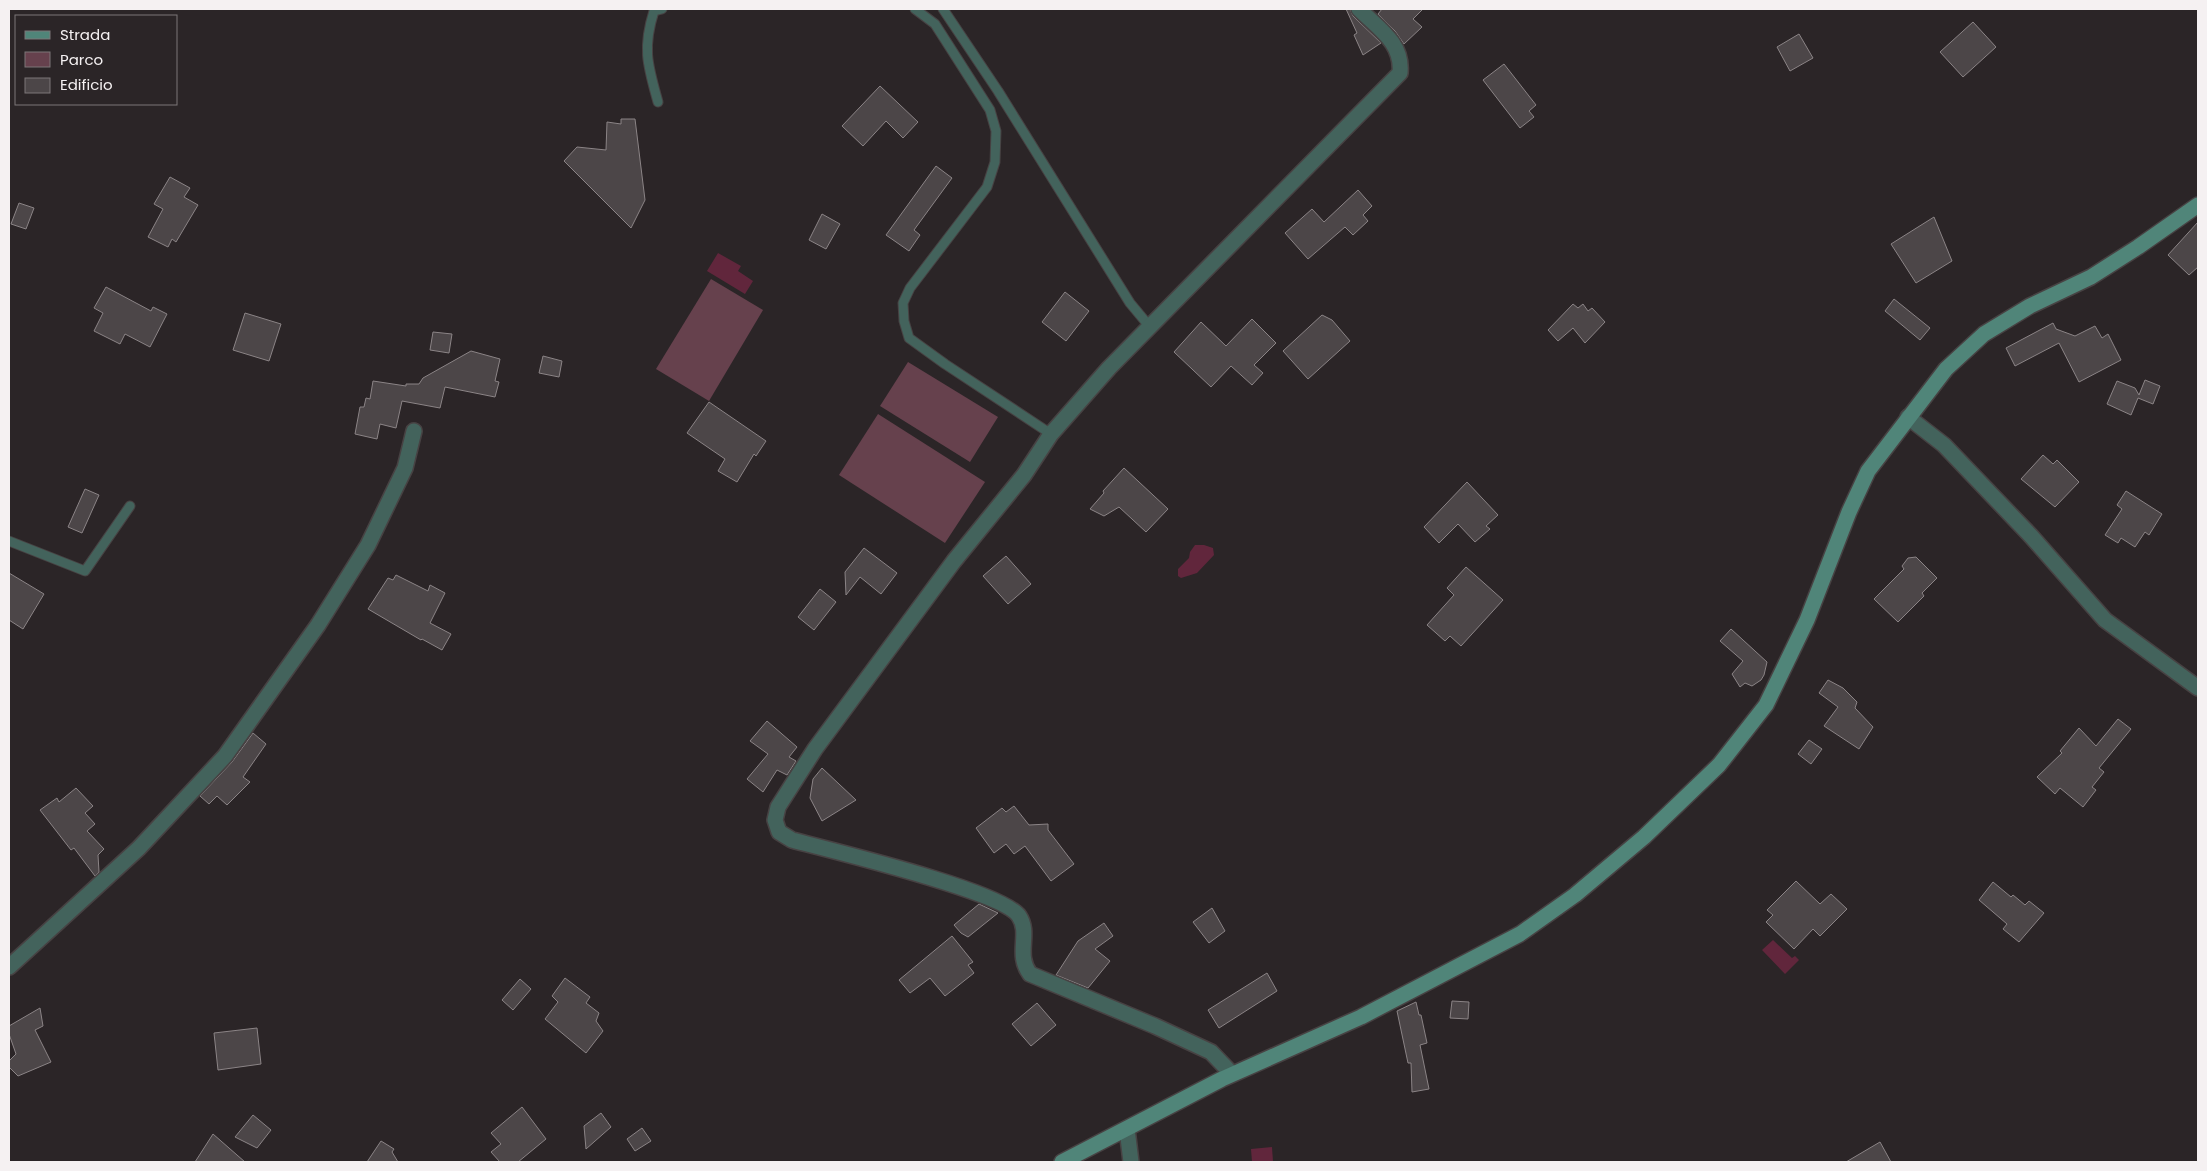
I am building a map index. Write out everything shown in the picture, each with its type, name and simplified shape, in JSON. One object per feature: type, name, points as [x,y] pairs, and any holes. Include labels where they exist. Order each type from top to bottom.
[{"type":"main road","points":[[1062,1162],[1232,1074],[1361,1017],[1520,934],[1575,895],[1670,813],[1719,765],[1766,705],[1807,620],[1849,512],[1868,471],[1946,369],[1984,334],[2030,306],[2090,277],[2138,248],[2198,205]]},
{"type":"street","points":[[1232,1074],[1211,1052],[1155,1026],[1030,974],[1024,966],[1022,956],[1024,928],[1019,916],[1008,906],[932,878],[792,840],[778,832],[775,820],[778,807],[815,750],[954,561],[1024,475],[1051,434],[1108,368],[1400,73],[1401,60],[1397,48],[1359,9]]},
{"type":"street","points":[[1908,417],[1944,445],[2031,536],[2105,620],[2198,688]]},
{"type":"street","points":[[9,967],[139,848],[225,756],[318,625],[368,545],[405,468],[414,431]]},
{"type":"street","points":[[1127,1129],[1131,1162]]},
{"type":"lane","points":[[658,102],[646,59],[649,26],[654,11],[662,9]]},
{"type":"lane","points":[[915,9],[935,24],[990,110],[996,131],[995,162],[987,187],[910,288],[903,303],[904,321],[909,338],[1051,434]]},
{"type":"lane","points":[[943,9],[998,91],[1130,303],[1150,327]]},
{"type":"lane","points":[[9,541],[85,572],[130,506]]},
{"type":"green space","points":[[711,279],[763,310],[709,401],[656,369]]},
{"type":"green space","points":[[908,362],[998,417],[970,462],[880,406]]},
{"type":"green space","points":[[878,414],[985,482],[945,543],[839,475]]},
{"type":"shaded area","points":[[718,253],[741,266],[738,271],[753,281],[745,294],[707,271]]},
{"type":"shaded area","points":[[1195,545],[1213,548],[1214,555],[1197,573],[1181,578],[1178,576],[1178,569],[1189,558],[1190,552]]},
{"type":"shaded area","points":[[1773,940],[1792,958],[1795,956],[1799,960],[1785,974],[1762,950]]},
{"type":"shaded area","points":[[1272,1147],[1273,1162],[1252,1162],[1251,1149]]},
{"type":"building","points":[[1346,9],[1350,9],[1353,16],[1381,43],[1363,55],[1354,35],[1357,33]]},
{"type":"building","points":[[1382,9],[1423,9],[1413,19],[1422,27],[1404,44],[1395,31],[1378,14]]},
{"type":"building","points":[[1973,22],[1996,47],[1963,77],[1940,52]]},
{"type":"building","points":[[1799,34],[1813,58],[1790,71],[1777,47]]},
{"type":"building","points":[[1504,64],[1536,105],[1529,111],[1534,117],[1520,128],[1483,80]]},
{"type":"building","points":[[880,86],[918,122],[903,138],[886,121],[863,146],[842,126]]},
{"type":"building","points":[[621,119],[635,119],[645,200],[631,228],[564,161],[577,147],[606,150],[607,122],[621,124]]},
{"type":"building","points":[[936,166],[952,178],[914,230],[920,235],[909,251],[886,235]]},
{"type":"building","points":[[170,177],[190,188],[184,197],[198,205],[176,242],[172,239],[168,247],[148,237],[163,209],[154,204]]},
{"type":"building","points":[[1358,190],[1372,206],[1363,215],[1368,221],[1353,235],[1345,227],[1308,259],[1285,233],[1312,209],[1324,222]]},
{"type":"building","points":[[19,203],[34,208],[26,229],[11,224]]},
{"type":"building","points":[[822,214],[840,224],[826,249],[809,240]]},
{"type":"building","points":[[1934,217],[1952,261],[1916,283],[1891,244]]},
{"type":"building","points":[[2198,222],[2198,267],[2189,275],[2168,255]]},
{"type":"building","points":[[106,287],[151,311],[153,307],[167,314],[150,347],[125,334],[120,344],[94,331],[103,313],[94,308]]},
{"type":"building","points":[[1065,292],[1089,311],[1066,341],[1042,322]]},
{"type":"building","points":[[1894,299],[1930,328],[1920,340],[1885,311]]},
{"type":"building","points":[[1573,304],[1578,308],[1583,304],[1588,311],[1592,308],[1605,322],[1585,343],[1573,328],[1558,341],[1548,330]]},
{"type":"building","points":[[245,313],[281,324],[269,361],[233,350]]},
{"type":"building","points":[[1322,315],[1332,320],[1350,341],[1308,379],[1283,351]]},
{"type":"building","points":[[1252,319],[1276,343],[1254,365],[1263,373],[1252,385],[1231,366],[1211,387],[1174,352],[1201,322],[1226,346]]},
{"type":"building","points":[[2053,323],[2056,329],[2075,336],[2095,326],[2102,338],[2108,334],[2121,360],[2079,382],[2059,343],[2015,366],[2006,348]]},
{"type":"building","points":[[433,332],[452,334],[449,353],[430,350]]},
{"type":"building","points":[[471,351],[500,359],[495,381],[499,382],[495,397],[445,387],[440,408],[402,401],[396,428],[380,424],[377,439],[355,434],[360,407],[364,407],[366,398],[370,399],[373,381],[406,386],[406,384],[419,384],[423,378]]},
{"type":"building","points":[[543,356],[562,361],[559,377],[539,373]]},
{"type":"building","points":[[2145,380],[2160,386],[2153,404],[2138,398],[2131,415],[2107,404],[2117,381],[2135,388],[2139,395]]},
{"type":"building","points":[[709,402],[766,441],[756,456],[754,454],[737,482],[718,471],[725,459],[687,433]]},
{"type":"building","points":[[2043,455],[2053,464],[2057,460],[2079,482],[2055,507],[2021,479]]},
{"type":"building","points":[[1124,468],[1168,509],[1146,532],[1119,507],[1104,516],[1090,509]]},
{"type":"building","points":[[1467,482],[1498,515],[1486,526],[1490,529],[1475,542],[1458,524],[1439,543],[1424,527]]},
{"type":"building","points":[[85,489],[99,495],[82,533],[68,527]]},
{"type":"building","points":[[2126,491],[2162,514],[2149,535],[2145,532],[2135,547],[2121,538],[2118,543],[2105,535],[2122,509],[2117,505]]},
{"type":"building","points":[[864,548],[897,573],[881,594],[860,577],[846,595],[845,572]]},
{"type":"building","points":[[1006,556],[1031,584],[1008,604],[983,576]]},
{"type":"building","points":[[1916,557],[1937,578],[1922,593],[1924,596],[1898,622],[1874,599],[1904,569],[1902,566],[1908,558]]},
{"type":"building","points":[[1466,567],[1503,600],[1461,646],[1450,636],[1445,641],[1427,625],[1454,595],[1447,588]]},
{"type":"building","points":[[9,573],[44,594],[23,629],[9,620]]},
{"type":"building","points":[[396,575],[428,591],[430,585],[445,593],[430,623],[451,634],[442,650],[368,609],[388,578],[393,580]]},
{"type":"building","points":[[820,589],[836,602],[814,630],[798,617]]},
{"type":"building","points":[[1731,629],[1767,662],[1761,680],[1752,686],[1745,683],[1740,687],[1732,674],[1743,661],[1720,641]]},
{"type":"building","points":[[1828,680],[1843,688],[1857,702],[1855,708],[1873,727],[1859,749],[1824,726],[1838,707],[1819,693]]},
{"type":"building","points":[[2118,719],[2131,729],[2099,768],[2104,772],[2092,787],[2096,790],[2083,807],[2060,788],[2055,794],[2037,777],[2062,753],[2060,751],[2079,728],[2096,746]]},
{"type":"building","points":[[767,721],[797,747],[789,757],[796,761],[787,775],[777,770],[763,792],[747,779],[768,754],[750,741]]},
{"type":"building","points":[[253,733],[266,744],[243,777],[250,782],[227,805],[217,796],[209,804],[200,796],[232,762]]},
{"type":"building","points":[[1809,740],[1822,749],[1811,764],[1798,754]]},
{"type":"building","points":[[822,768],[856,800],[822,821],[810,798],[813,779]]},
{"type":"building","points":[[76,788],[93,806],[85,813],[95,824],[87,831],[104,849],[98,855],[99,872],[95,876],[74,848],[71,850],[40,810],[57,798],[59,802]]},
{"type":"building","points":[[1014,806],[1029,825],[1048,824],[1048,830],[1074,864],[1051,881],[1025,846],[1014,854],[1006,844],[994,853],[976,828],[1002,808],[1006,812]]},
{"type":"building","points":[[1796,881],[1820,904],[1831,894],[1847,909],[1820,936],[1813,929],[1794,949],[1766,922],[1773,915],[1767,910]]},
{"type":"building","points":[[1993,882],[2011,897],[2013,895],[2025,905],[2029,901],[2044,913],[2019,942],[2003,929],[2007,924],[1979,900]]},
{"type":"building","points":[[979,904],[998,913],[968,937],[961,933],[954,925]]},
{"type":"building","points":[[1212,908],[1225,931],[1209,943],[1193,922]]},
{"type":"building","points":[[1104,923],[1113,936],[1095,949],[1110,961],[1088,988],[1056,975],[1078,941]]},
{"type":"building","points":[[952,936],[973,962],[968,965],[974,973],[945,996],[930,978],[910,993],[899,980]]},
{"type":"building","points":[[1267,973],[1277,991],[1219,1028],[1208,1010]]},
{"type":"building","points":[[565,978],[590,997],[586,1003],[599,1013],[596,1021],[603,1031],[586,1053],[545,1019],[558,1002],[552,996]]},
{"type":"building","points":[[520,979],[531,989],[513,1010],[502,1000]]},
{"type":"building","points":[[1452,1001],[1469,1002],[1468,1019],[1450,1018]]},
{"type":"building","points":[[1416,1002],[1427,1043],[1420,1045],[1429,1089],[1412,1092],[1411,1063],[1408,1063],[1397,1011]]},
{"type":"building","points":[[1037,1003],[1056,1025],[1031,1046],[1012,1024]]},
{"type":"building","points":[[40,1008],[43,1026],[35,1030],[51,1062],[18,1076],[9,1067],[9,1061],[16,1054],[9,1034],[9,1026]]},
{"type":"building","points":[[257,1028],[261,1064],[218,1070],[214,1033]]},
{"type":"building","points":[[522,1107],[546,1139],[518,1162],[500,1162],[491,1152],[501,1144],[491,1133]]},
{"type":"building","points":[[601,1113],[611,1127],[586,1149],[584,1126]]},
{"type":"building","points":[[253,1115],[271,1130],[257,1148],[235,1137]]},
{"type":"building","points":[[642,1128],[651,1141],[635,1151],[627,1139]]},
{"type":"building","points":[[213,1134],[245,1162],[195,1162]]},
{"type":"building","points":[[381,1141],[394,1149],[392,1152],[398,1162],[367,1162]]},
{"type":"building","points":[[1880,1142],[1891,1162],[1846,1162]]}]
